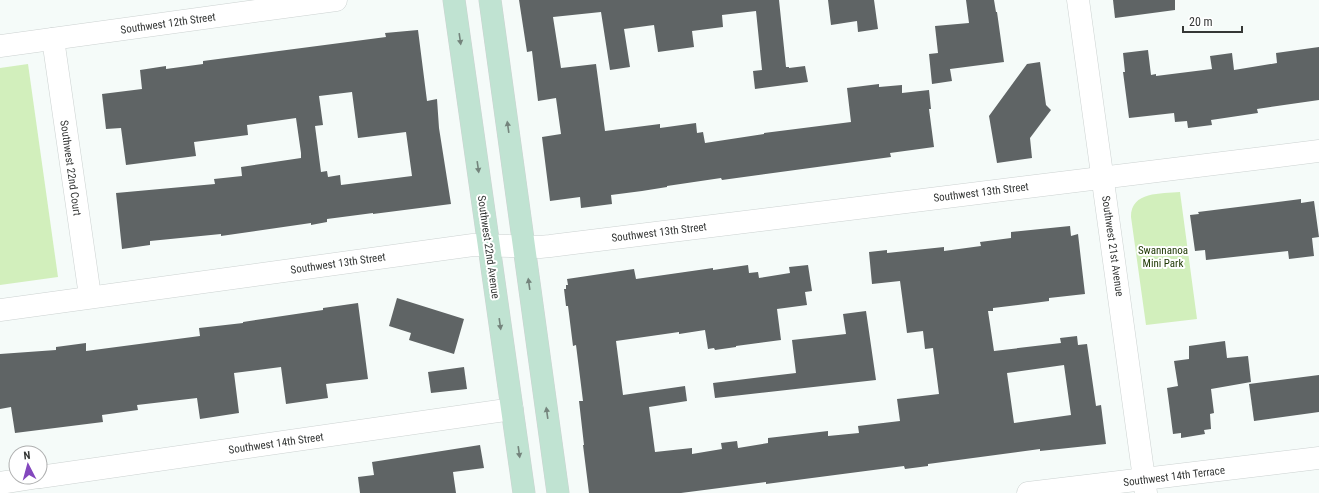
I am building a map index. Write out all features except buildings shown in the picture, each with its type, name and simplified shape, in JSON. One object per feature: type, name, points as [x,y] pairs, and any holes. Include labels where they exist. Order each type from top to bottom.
[{"type":"main road","name":"Southwest 22nd Avenue","points":[[454,0],[524,493]]},
{"type":"main road","points":[[490,0],[558,493]]},
{"type":"street","name":"Southwest 12th Street","points":[[0,46],[336,0]]},
{"type":"street","name":"Southwest 21st Avenue","points":[[1078,0],[1104,176],[1145,486]]},
{"type":"street","name":"Southwest 22nd Court","points":[[53,39],[90,296]]},
{"type":"street","name":"Southwest 13th Street","points":[[0,310],[90,296],[473,245],[550,246],[1319,150]]},
{"type":"street","name":"Southwest 14th Street","points":[[48,476],[512,409]]},
{"type":"street","name":"Southwest 14th Terrace","points":[[1028,493],[1145,486],[1319,458]]},
{"type":"green space","points":[[28,64],[58,277],[0,285],[0,68]]},
{"type":"green space","name":"Swannanoa Mini Park","points":[[1180,192],[1197,319],[1146,325],[1131,217],[1132,209],[1136,202],[1141,198],[1156,194]]}]
